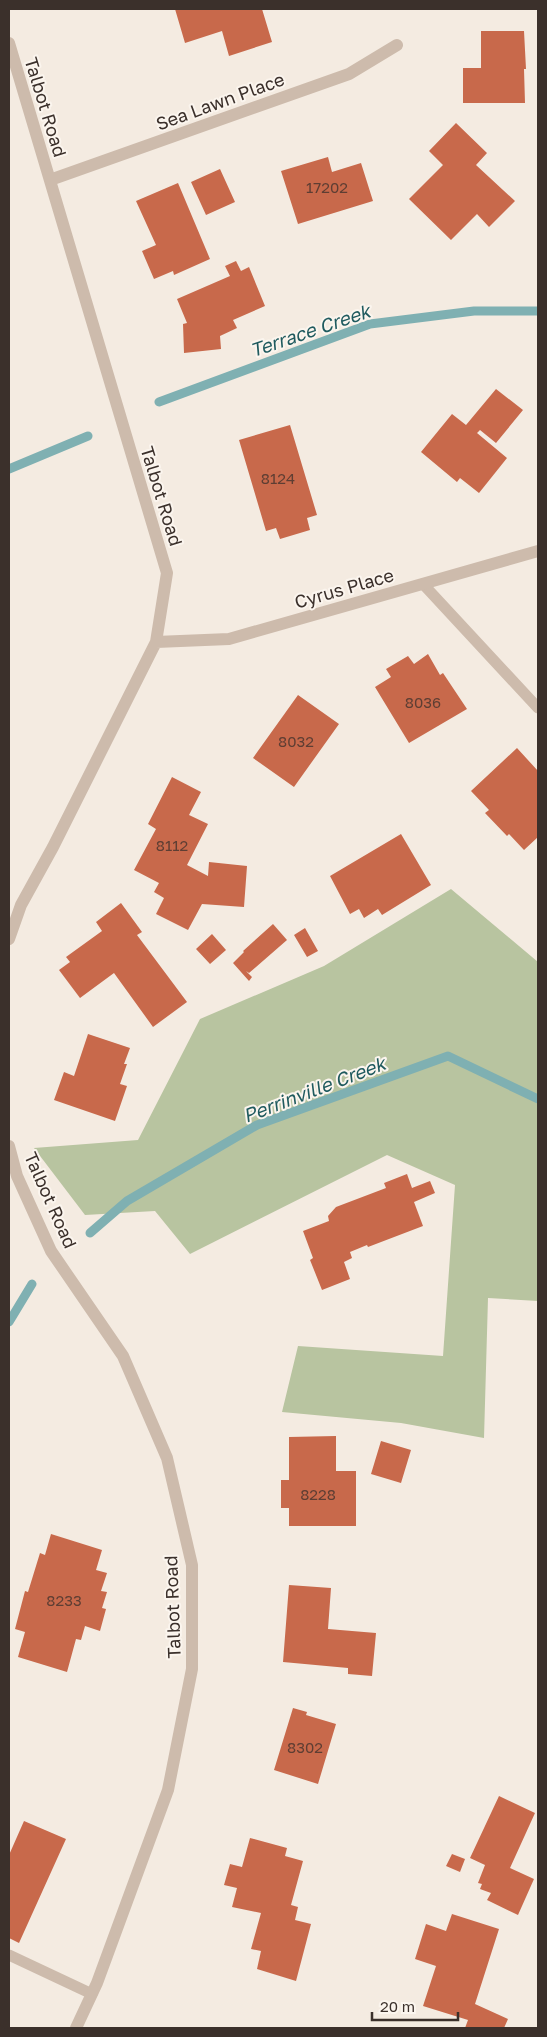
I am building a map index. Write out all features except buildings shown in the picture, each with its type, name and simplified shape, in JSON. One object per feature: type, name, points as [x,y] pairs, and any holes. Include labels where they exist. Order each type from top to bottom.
[{"type":"street","name":"Talbot Road","points":[[9,43],[167,573],[156,642],[53,847],[21,905],[9,939]]},
{"type":"street","name":"Sea Lawn Place","points":[[50,180],[349,74],[397,46]]},
{"type":"street","name":"Cyrus Place","points":[[156,642],[229,639],[538,551]]},
{"type":"street","name":"Talbot Road","points":[[9,1146],[17,1176],[51,1250],[122,1356],[167,1458],[192,1565],[192,1669],[168,1790],[92,1994],[76,2028]]},
{"type":"lane","points":[[423,584],[538,708]]},
{"type":"lane","points":[[9,1955],[92,1994]]},
{"type":"green space","points":[[451,889],[538,962],[538,1301],[488,1298],[484,1438],[401,1423],[282,1412],[298,1346],[443,1356],[455,1185],[387,1155],[190,1254],[155,1211],[85,1215],[34,1148],[138,1140],[200,1019],[324,966]]},
{"type":"waterway","name":"Terrace Creek","points":[[159,402],[370,324],[474,311],[538,311]]},
{"type":"waterway","name":"Terrace Creek","points":[[9,469],[88,436]]},
{"type":"waterway","name":"Perrinville Creek","points":[[90,1233],[127,1201],[257,1125],[448,1056],[538,1099]]},
{"type":"waterway","name":"Perrinville Creek","points":[[9,1322],[32,1284]]}]
